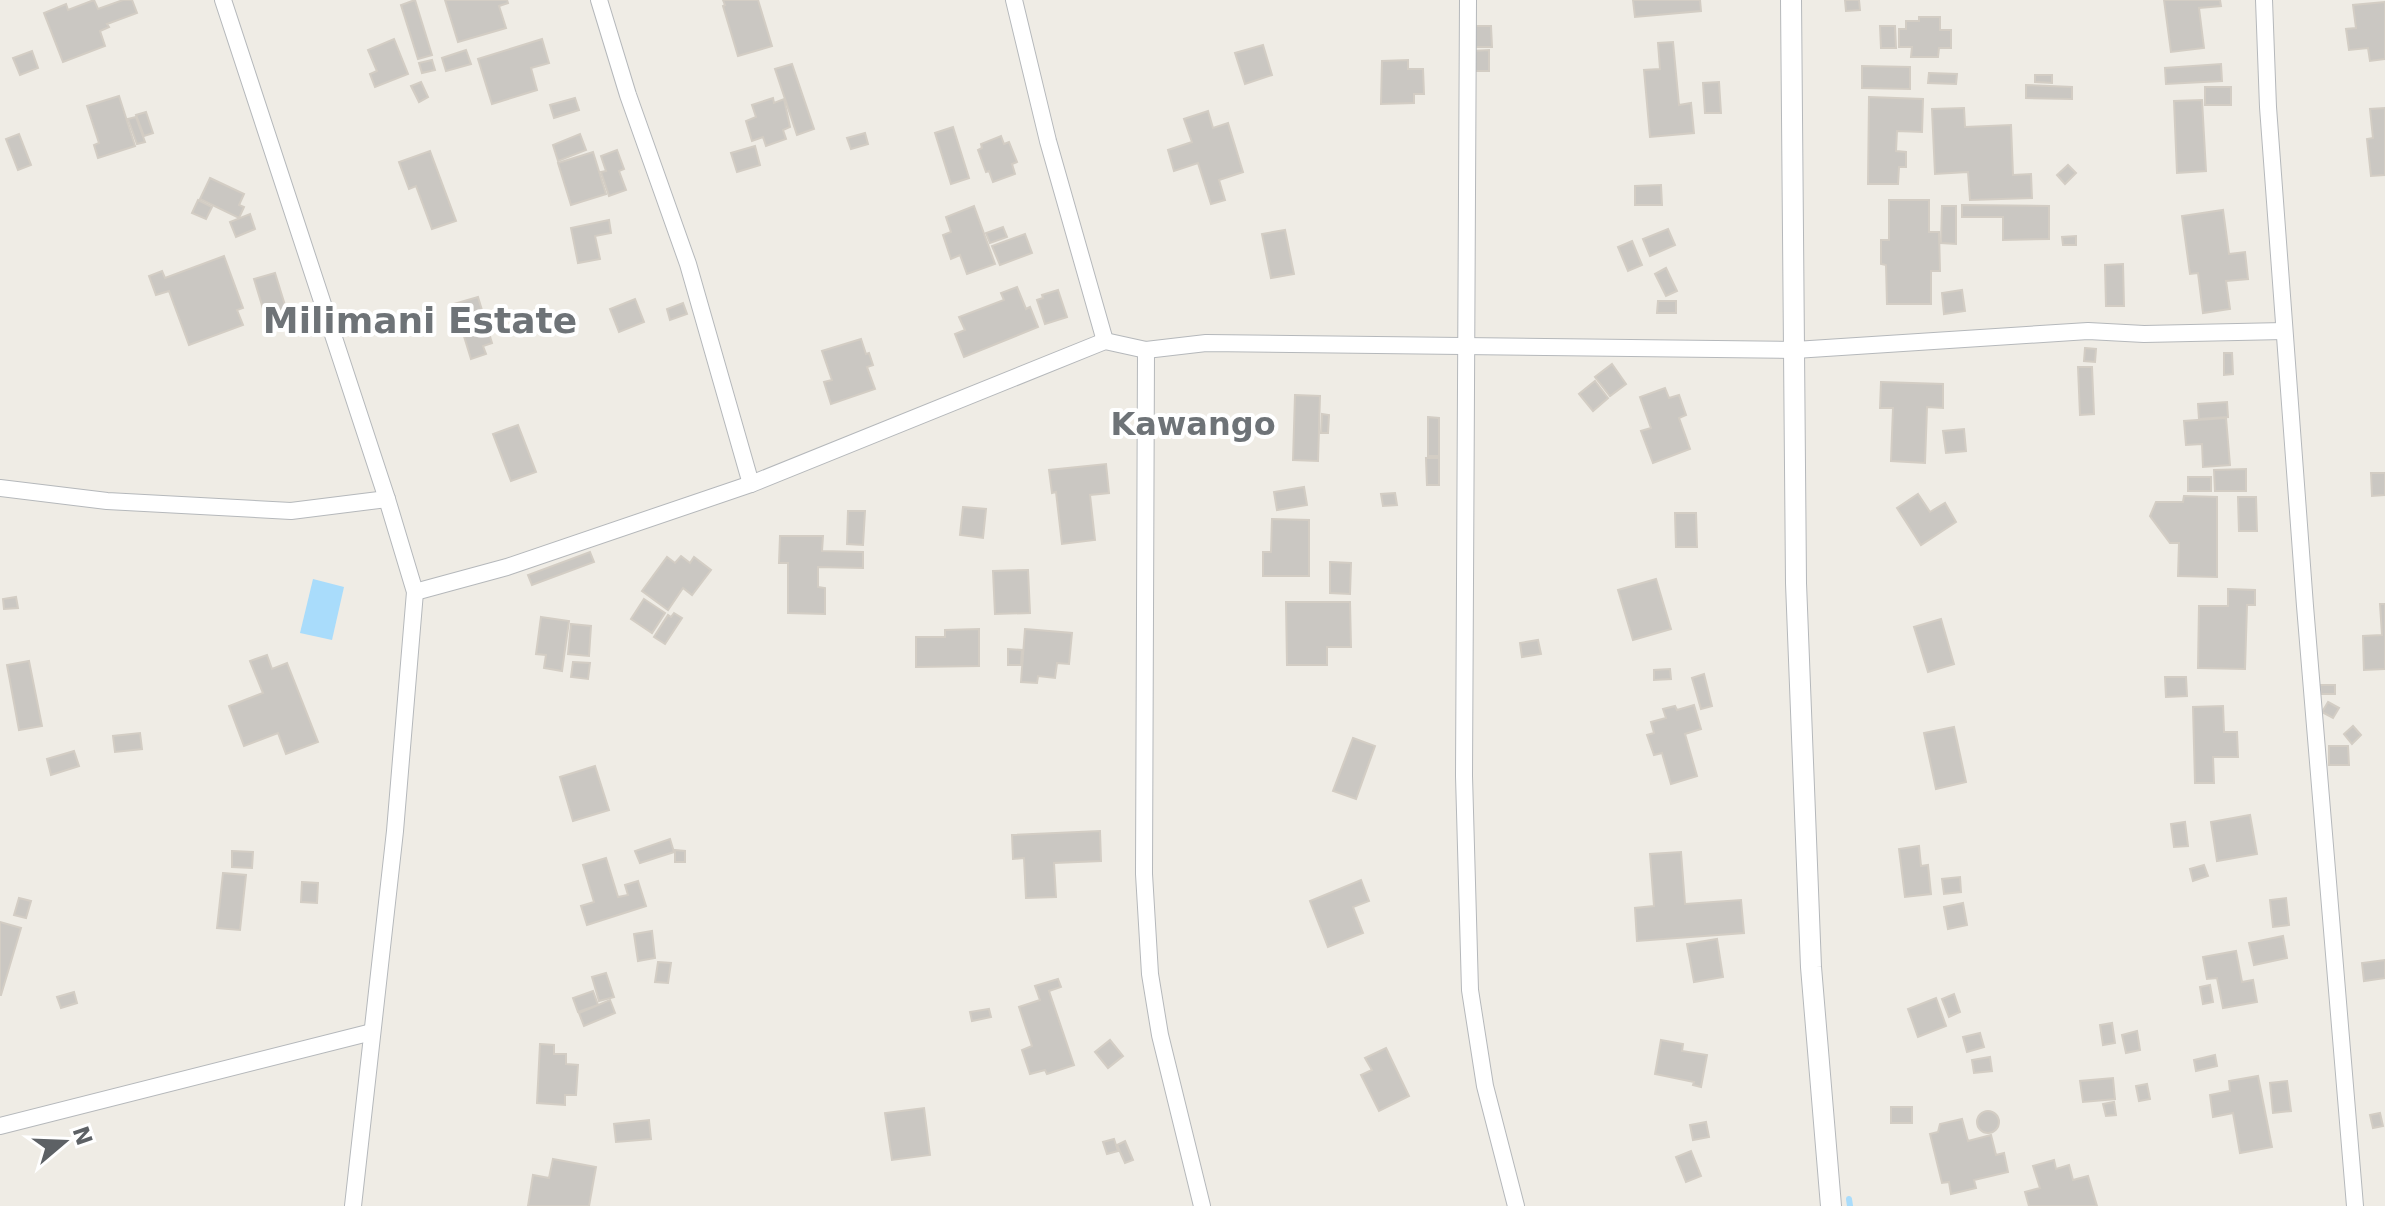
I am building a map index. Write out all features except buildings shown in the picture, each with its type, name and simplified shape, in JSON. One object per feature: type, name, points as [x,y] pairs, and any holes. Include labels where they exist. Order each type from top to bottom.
[{"type":"street","points":[[223,0],[415,592],[395,831],[353,1206]]},
{"type":"street","points":[[599,0],[628,95],[688,264],[751,484]]},
{"type":"street","points":[[1014,0],[1048,141],[1105,341]]},
{"type":"street","points":[[1468,0],[1464,776],[1470,990],[1485,1086],[1516,1206]]},
{"type":"street","points":[[1791,0],[1796,583],[1811,967],[1831,1206]]},
{"type":"street","points":[[2264,0],[2268,107],[2284,331],[2355,1206]]},
{"type":"street","points":[[415,592],[507,567],[751,484],[1105,341],[1146,350],[1206,343],[1795,350],[2088,331],[2144,334],[2284,331]]},
{"type":"street","points":[[1146,350],[1144,874],[1150,974],[1160,1035],[1202,1206]]},
{"type":"street","points":[[0,488],[107,501],[291,511],[387,499]]},
{"type":"street","points":[[0,1126],[372,1032]]},
{"type":"water","points":[[313,579],[344,587],[332,640],[300,633]]},
{"type":"waterway","points":[[1849,1199],[1850,1206]]},
{"type":"district","name":"Milimani Estate","points":[[420,320]]},
{"type":"district","name":"Kawango","points":[[1193,424]]}]
